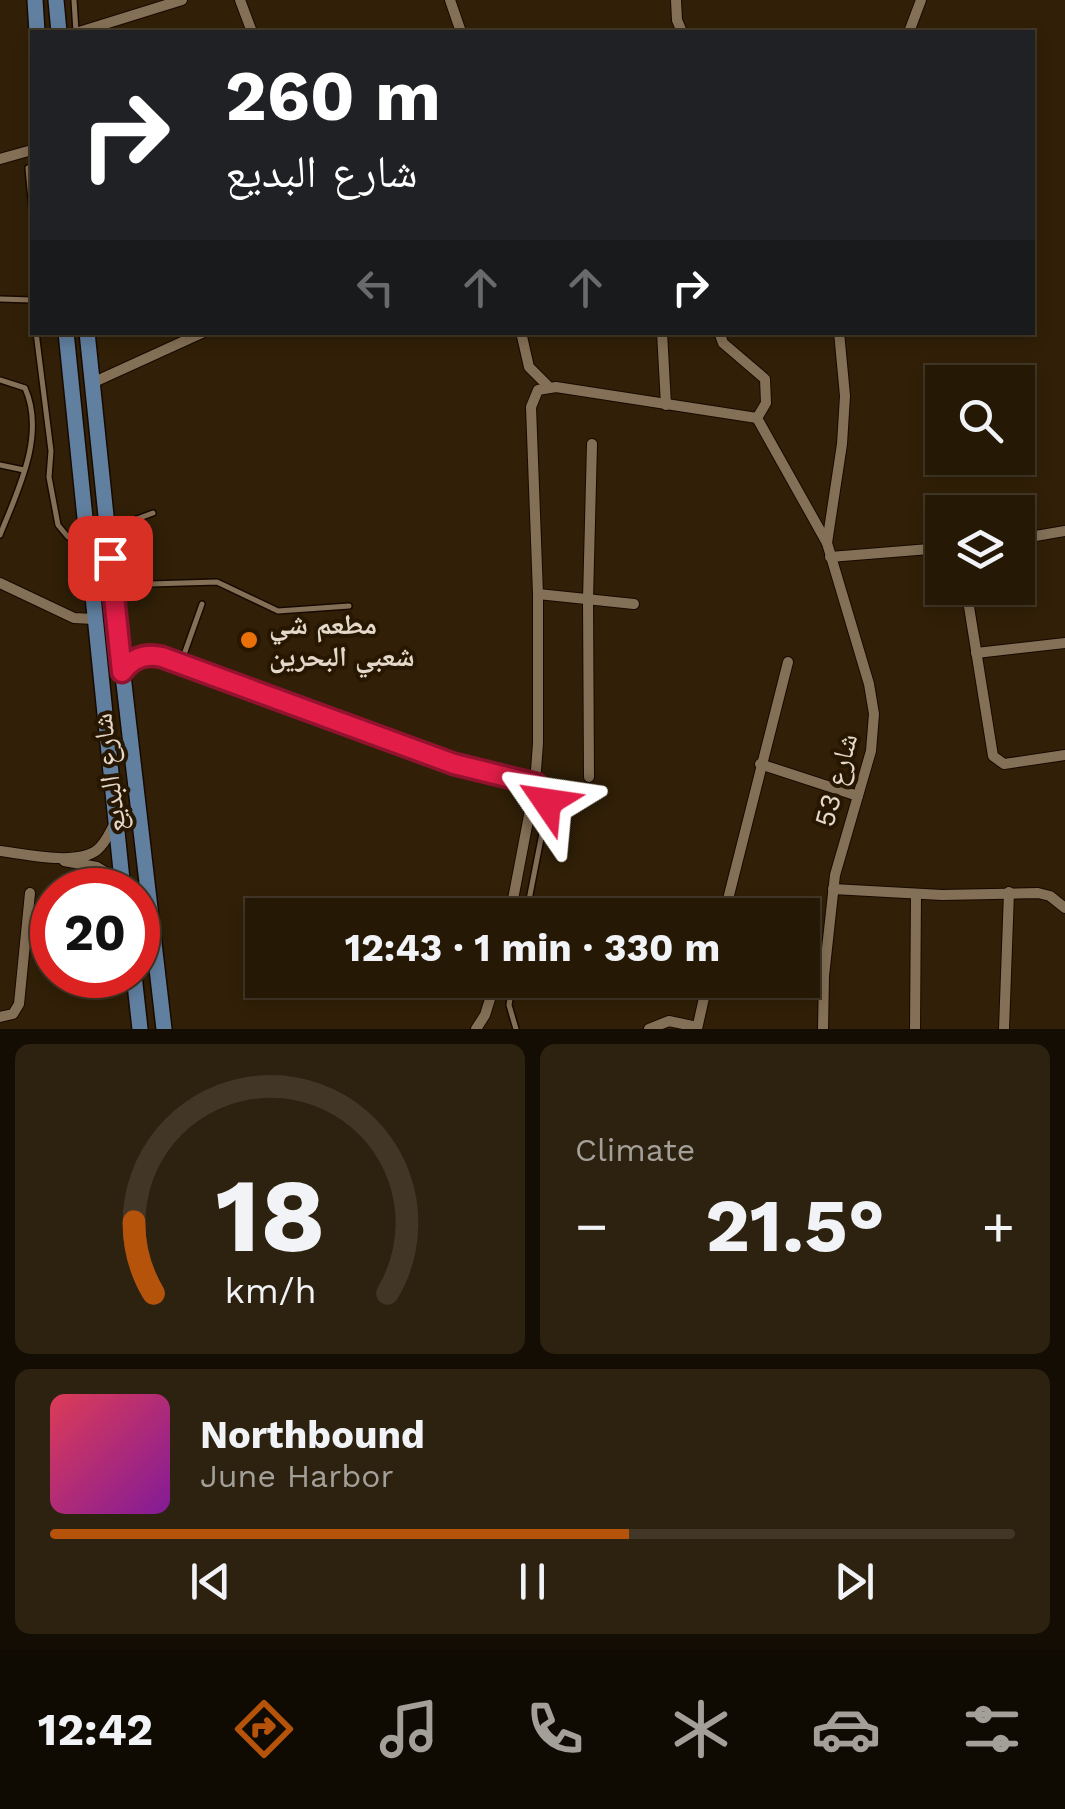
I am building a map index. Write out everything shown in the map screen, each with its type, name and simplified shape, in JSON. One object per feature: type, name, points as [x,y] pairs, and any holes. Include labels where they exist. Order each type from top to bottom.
[{"type":"main road","points":[[34,0],[38,30]]},
{"type":"main road","points":[[56,0],[59,30]]},
{"type":"main road","name":"شارع البديع","points":[[66,335],[121,868]]},
{"type":"main road","name":"شارع البديع","points":[[87,335],[164,1029]]},
{"type":"main road","points":[[137,998],[140,1029]]},
{"type":"street","points":[[84,30],[182,0]]},
{"type":"street","points":[[240,0],[251,30]]},
{"type":"street","points":[[450,0],[461,30]]},
{"type":"street","points":[[676,0],[681,30]]},
{"type":"street","points":[[910,30],[921,0]]},
{"type":"street","points":[[0,160],[30,151]]},
{"type":"street","points":[[16,157],[30,165]]},
{"type":"street","points":[[92,383],[197,335]]},
{"type":"street","points":[[521,335],[530,367],[548,386],[757,418],[827,543]]},
{"type":"street","points":[[662,335],[666,405]]},
{"type":"street","points":[[720,335],[723,343],[765,379],[766,403],[757,418]]},
{"type":"street","name":"شارع 53","points":[[823,1029],[833,889],[838,859],[871,751],[874,714],[869,684],[827,543],[845,396],[839,335]]},
{"type":"street","points":[[513,898],[536,784],[538,594],[532,407],[534,395],[548,386]]},
{"type":"street","points":[[590,777],[588,599],[592,444]]},
{"type":"street","points":[[1035,536],[1065,532]]},
{"type":"street","points":[[830,558],[925,550]]},
{"type":"street","points":[[0,583],[74,618],[94,619]]},
{"type":"street","points":[[538,594],[634,604]]},
{"type":"street","points":[[969,605],[991,748],[997,761],[1004,764],[1065,755]]},
{"type":"street","points":[[976,653],[1065,642]]},
{"type":"street","points":[[122,672],[131,662],[149,655],[181,663],[454,764],[536,784]]},
{"type":"street","points":[[728,898],[788,662]]},
{"type":"street","points":[[760,764],[858,796]]},
{"type":"street","points":[[54,858],[90,854],[102,845],[115,822]]},
{"type":"street","points":[[0,851],[96,868]]},
{"type":"street","points":[[833,889],[916,894],[1008,892],[1050,896],[1065,908]]},
{"type":"street","points":[[0,1017],[13,1014],[18,1004],[30,892]]},
{"type":"street","points":[[1004,1029],[1008,892]]},
{"type":"street","points":[[914,1029],[916,894]]},
{"type":"street","points":[[476,1029],[490,998]]},
{"type":"street","points":[[648,1029],[668,1022],[697,1028],[704,998]]},
{"type":"lane","points":[[74,0],[78,30]]},
{"type":"lane","points":[[0,300],[30,302]]},
{"type":"lane","points":[[36,335],[51,451],[49,477],[58,525],[68,537],[86,544]]},
{"type":"lane","points":[[0,380],[24,388],[34,418],[24,470],[0,535]]},
{"type":"lane","points":[[0,465],[24,470]]},
{"type":"lane","points":[[107,530],[154,513]]},
{"type":"lane","points":[[113,586],[217,582],[278,611],[349,606]]},
{"type":"lane","points":[[181,663],[202,604]]},
{"type":"lane","points":[[529,898],[547,808],[545,796],[536,784]]},
{"type":"lane","points":[[510,998],[516,1029]]},
{"type":"place","name":"مطعم شي شعبي البحرين","points":[[249,640]]},
{"type":"route","points":[[110,558],[122,672],[137,658],[162,657],[454,764],[536,784],[547,802]]}]
